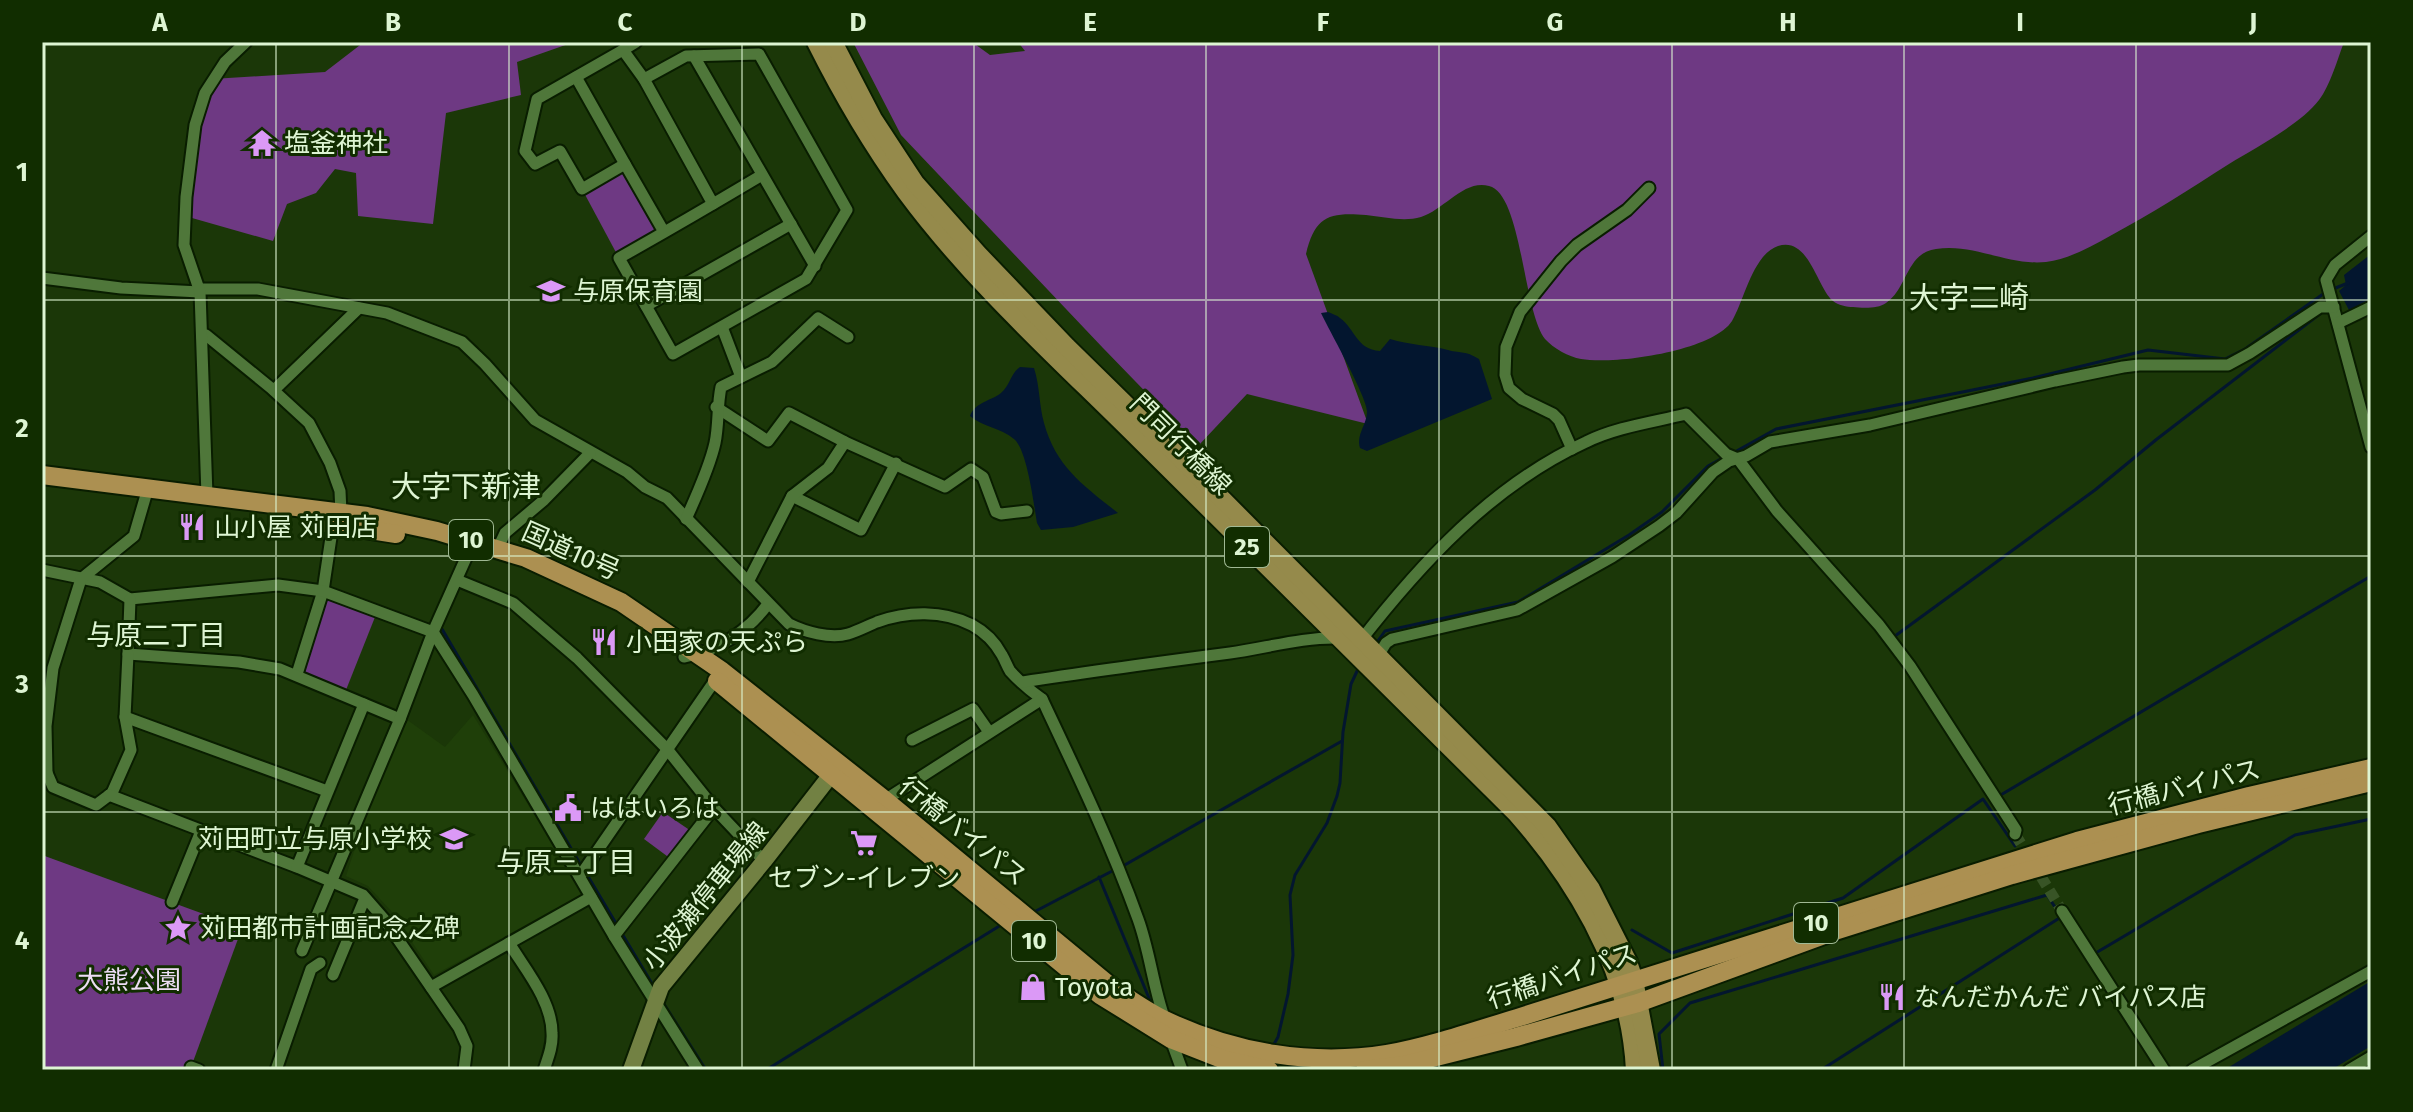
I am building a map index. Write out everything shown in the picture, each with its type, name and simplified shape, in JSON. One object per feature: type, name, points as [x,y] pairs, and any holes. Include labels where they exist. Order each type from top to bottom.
[{"type":"highway","name":"国道10号","points":[[42,475],[146,493],[337,518]]},
{"type":"highway","name":"国道10号","points":[[42,485],[207,496],[498,548],[526,558],[621,602],[835,770]]},
{"type":"highway","name":"国道10号","points":[[472,545],[554,578],[692,655]]},
{"type":"highway","name":"行橋バイパス","points":[[835,770],[885,800],[1110,986],[1168,1030],[1244,1048],[1322,1060],[1386,1054],[1429,1044],[2077,841],[2371,768]]},
{"type":"highway","name":"行橋バイパス","points":[[835,770],[1100,995],[1222,1059],[1269,1070]]},
{"type":"highway","name":"行橋バイパス","points":[[1365,1070],[1404,1065],[1632,1004],[1835,931],[2012,875],[2198,824],[2371,782]]},
{"type":"main road","name":"門司行橋線","points":[[816,42],[865,131],[908,194],[967,264],[1074,374],[1374,662],[1547,848],[1627,982],[1651,1070]]},
{"type":"main road","name":"門司行橋線","points":[[833,42],[873,119],[915,183],[1067,347],[1352,642]]},
{"type":"main road","name":"小波瀬停車場線","points":[[631,1070],[655,1002],[670,974],[835,770]]},
{"type":"main road","name":"門司行橋線","points":[[1632,1004],[1635,1070]]},
{"type":"street","points":[[207,496],[200,292],[184,245],[186,197],[195,125],[205,93],[225,62],[246,42]]},
{"type":"street","points":[[625,164],[582,189],[560,151],[535,164],[525,151],[537,99],[636,42]]},
{"type":"street","points":[[623,50],[644,79],[713,204]]},
{"type":"street","points":[[644,79],[686,56],[759,54],[847,210],[806,279],[673,354],[619,258],[762,175]]},
{"type":"street","points":[[694,56],[815,266]]},
{"type":"street","points":[[576,77],[664,232]]},
{"type":"street","points":[[1572,449],[1559,420],[1553,414],[1522,399],[1509,388],[1505,375],[1506,347],[1520,312],[1561,261],[1577,245],[1627,210],[1649,188]]},
{"type":"street","points":[[646,306],[791,224]]},
{"type":"street","points":[[2371,236],[2335,265],[2326,280],[2371,447]]},
{"type":"street","points":[[42,278],[121,288],[200,292],[202,289],[222,287],[258,289],[387,313],[462,342],[535,420],[667,498],[789,624],[802,630],[837,635],[894,617],[936,613],[973,625],[989,637],[1010,670],[1042,699],[1121,875],[1145,940],[1157,999],[1182,1070]]},
{"type":"street","points":[[1374,662],[1392,639],[1517,610],[1538,600],[1659,526],[1676,513],[1713,472],[1729,461],[1746,456],[1770,442],[1870,425],[2123,367],[2228,365],[2320,307],[2334,307]]},
{"type":"street","points":[[2338,323],[2371,307]]},
{"type":"street","points":[[274,390],[359,308]]},
{"type":"street","points":[[686,519],[716,440],[716,407],[721,387],[772,362],[818,318],[848,337]]},
{"type":"street","points":[[722,327],[741,377]]},
{"type":"street","points":[[202,337],[206,335],[309,423],[330,463],[340,491],[323,591],[297,674]]},
{"type":"street","points":[[716,407],[768,441],[789,413],[945,487],[967,470],[976,470],[983,477],[996,512],[1027,511]]},
{"type":"street","points":[[1023,682],[1322,637],[1352,642],[1476,515],[1515,482],[1588,440],[1686,414],[1726,454],[1738,459],[1777,511],[1879,625],[1910,666],[2016,830],[2015,834]]},
{"type":"street","points":[[748,582],[792,496],[828,468],[845,442]]},
{"type":"street","points":[[498,548],[505,533],[544,500],[590,453]]},
{"type":"street","points":[[792,496],[861,530],[896,463]]},
{"type":"street","points":[[130,599],[125,717],[131,750],[109,795],[96,805],[53,787],[44,772],[53,668],[81,579],[134,536],[146,493]]},
{"type":"street","points":[[302,951],[472,545]]},
{"type":"street","points":[[42,570],[100,582],[130,599],[278,585],[323,591],[433,632],[614,936],[698,1070]]},
{"type":"street","points":[[457,580],[513,603],[577,658],[667,749],[714,808],[764,861]]},
{"type":"street","points":[[692,655],[750,626],[768,604]]},
{"type":"street","points":[[128,654],[239,662],[297,674],[400,719]]},
{"type":"street","points":[[580,876],[719,676]]},
{"type":"street","points":[[885,800],[1042,699]]},
{"type":"street","points":[[297,867],[364,704]]},
{"type":"street","points":[[912,740],[973,709],[989,732]]},
{"type":"street","points":[[125,717],[327,791]]},
{"type":"street","points":[[109,795],[297,867],[365,898],[384,919],[459,1028],[467,1046],[464,1070]]},
{"type":"street","points":[[614,936],[714,808]]},
{"type":"street","points":[[172,902],[201,831]]},
{"type":"street","points":[[431,987],[591,897]]},
{"type":"street","points":[[333,975],[365,898]]},
{"type":"street","points":[[2062,911],[2164,1070]]},
{"type":"street","points":[[509,943],[547,1006],[553,1031],[544,1070]]},
{"type":"street","points":[[276,1070],[311,969],[320,963]]},
{"type":"street","points":[[2192,1070],[2371,971]]},
{"type":"street","points":[[2349,1070],[2371,1057]]},
{"type":"shaded area","name":"苅田町立与原小学校","points":[[473,715],[583,894],[434,975],[392,912],[368,886],[346,876],[370,802],[406,719],[445,747]]},
{"type":"green space","points":[[364,42],[574,42],[517,62],[521,95],[446,113],[433,224],[358,216],[356,173],[335,169],[316,193],[287,204],[273,241],[185,216],[189,162],[212,79],[325,72]]},
{"type":"green space","points":[[853,42],[972,42],[990,55],[1025,51],[1018,42],[2344,42],[2323,94],[2301,118],[2155,210],[2079,252],[2046,262],[2032,262],[1964,249],[1936,249],[1919,257],[1899,289],[1886,303],[1865,308],[1837,304],[1827,294],[1805,256],[1789,245],[1778,246],[1762,258],[1732,321],[1721,331],[1685,348],[1639,358],[1581,359],[1557,349],[1545,339],[1532,304],[1509,209],[1500,194],[1489,186],[1471,187],[1421,217],[1333,216],[1314,231],[1306,254],[1368,424],[1247,394],[1198,446],[901,135]]},
{"type":"green space","points":[[625,164],[664,232],[619,258],[582,189]]},
{"type":"green space","points":[[323,591],[377,612],[344,695],[297,674]]},
{"type":"green space","points":[[663,812],[691,831],[671,859],[644,839]]},
{"type":"green space","name":"大熊公園","points":[[42,855],[242,928],[190,1070],[42,1070]]},
{"type":"water","points":[[2371,254],[2371,299],[2349,310],[2339,291],[2346,285],[2344,275]]},
{"type":"water","points":[[1328,312],[1339,317],[1361,343],[1372,350],[1380,351],[1390,339],[1474,356],[1479,359],[1492,399],[1367,451],[1360,448],[1359,438],[1367,411],[1355,378],[1321,313]]},
{"type":"water","points":[[1020,367],[1034,368],[1044,423],[1064,464],[1118,513],[1073,527],[1041,530],[1019,445],[1009,435],[970,416],[979,405],[1004,390]]},
{"type":"water","points":[[2371,981],[2371,1046],[2331,1070],[2224,1070]]},
{"type":"waterway","points":[[2333,289],[2348,283]]},
{"type":"waterway","points":[[1733,453],[1776,429],[2033,378],[2148,350],[2225,359],[2245,349],[2326,292]]},
{"type":"waterway","points":[[1895,636],[2095,490],[2325,310]]},
{"type":"waterway","points":[[1375,645],[1385,631],[1518,602],[1662,512],[1708,466],[1726,456]]},
{"type":"waterway","points":[[1999,796],[2371,576]]},
{"type":"waterway","points":[[442,629],[582,867]]},
{"type":"waterway","points":[[1273,1046],[1288,994],[1293,955],[1290,895],[1295,875],[1327,823],[1337,796],[1351,684],[1359,667]]},
{"type":"waterway","points":[[1123,866],[1342,741]]},
{"type":"waterway","points":[[1632,930],[1672,953],[1843,898],[1983,799],[2015,846]]},
{"type":"waterway","points":[[2094,954],[2295,835],[2371,819]]},
{"type":"waterway","points":[[1034,912],[1116,869]]},
{"type":"waterway","points":[[586,873],[617,925]]},
{"type":"waterway","points":[[1099,877],[1151,1003]]},
{"type":"waterway","points":[[1663,1070],[1659,1034],[1690,1003],[2047,895],[2057,910]]},
{"type":"waterway","points":[[1821,1070],[2061,917]]},
{"type":"waterway","points":[[766,1070],[1001,925]]},
{"type":"waterway","points":[[621,932],[654,987]]},
{"type":"waterway","points":[[662,1001],[706,1070]]},
{"type":"tunnel","points":[[2015,834],[2062,911]]},
{"type":"place","name":"塩釜神社","points":[[262,143]]},
{"type":"place","name":"与原保育園","points":[[551,291]]},
{"type":"place","name":"山小屋 苅田店","points":[[192,527]]},
{"type":"place","name":"小田家の天ぷら","points":[[604,642]]},
{"type":"place","name":"ははいろは","points":[[568,808]]},
{"type":"place","name":"苅田町立与原小学校","points":[[454,839]]},
{"type":"place","name":"セブン-イレブン","points":[[864,843]]},
{"type":"place","name":"苅田都市計画記念之碑","points":[[178,928]]},
{"type":"place","name":"Toyota","points":[[1033,987]]},
{"type":"place","name":"なんだかんだ バイパス店","points":[[1892,997]]},
{"type":"district","name":"大字二崎","points":[[1969,298]]},
{"type":"district","name":"大字下新津","points":[[466,487]]},
{"type":"district","name":"与原二丁目","points":[[156,635]]},
{"type":"district","name":"与原三丁目","points":[[566,862]]}]
